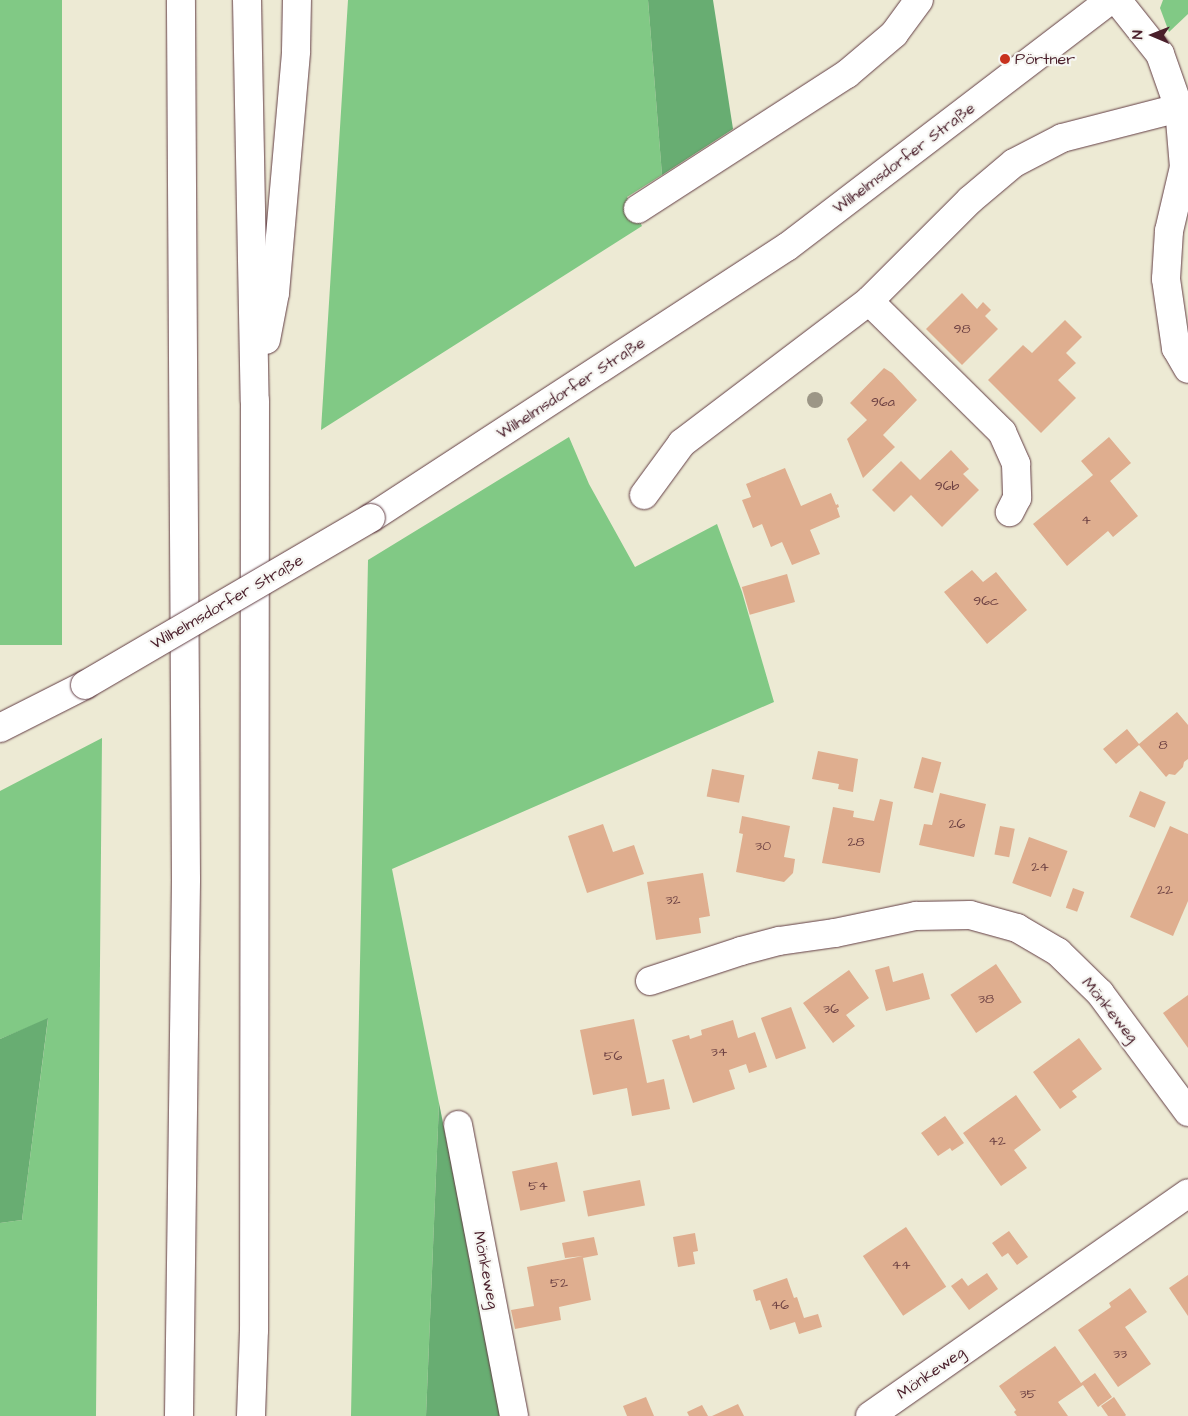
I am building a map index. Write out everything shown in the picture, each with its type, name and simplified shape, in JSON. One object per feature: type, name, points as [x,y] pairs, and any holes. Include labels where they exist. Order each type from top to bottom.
[{"type":"main road","points":[[179,1416],[186,879],[180,0]]},
{"type":"main road","points":[[248,0],[255,401],[254,1310],[251,1416]]},
{"type":"main road","points":[[255,401],[275,293],[296,51],[297,0]]},
{"type":"main road","points":[[638,209],[847,74],[894,34],[919,0]]},
{"type":"main road","name":"Wilhelmsdorfer Straße","points":[[0,728],[85,685],[371,518],[787,247],[1110,0]]},
{"type":"main road","points":[[1117,0],[1160,54],[1180,108],[1184,167],[1169,231],[1166,279],[1176,348],[1188,369]]},
{"type":"main road","points":[[644,495],[682,443],[868,301],[970,200],[1014,163],[1062,138],[1180,108]]},
{"type":"main road","points":[[868,301],[1002,432],[1016,464],[1017,498],[1010,512]]},
{"type":"main road","name":"Mönkeweg","points":[[650,981],[741,951],[779,941],[835,934],[916,916],[970,915],[1017,928],[1058,952],[1100,993],[1188,1112]]},
{"type":"main road","name":"Mönkeweg","points":[[458,1124],[514,1416]]},
{"type":"main road","name":"Mönkeweg","points":[[870,1416],[1188,1193]]},
{"type":"green space","points":[[0,0],[62,0],[62,645],[0,645]]},
{"type":"green space","points":[[348,0],[648,0],[662,175],[627,197],[642,226],[321,430]]},
{"type":"green space","points":[[648,0],[713,0],[733,129],[662,175]]},
{"type":"green space","points":[[1163,0],[1188,0],[1188,14],[1169,32],[1160,8]]},
{"type":"green space","points":[[569,437],[589,484],[635,567],[717,524],[742,592],[774,702],[392,869],[439,1103],[426,1416],[351,1416],[368,560]]},
{"type":"green space","points":[[102,738],[96,1416],[0,1416],[0,1223],[22,1220],[48,1019],[0,1039],[0,791]]},
{"type":"green space","points":[[48,1018],[22,1220],[0,1223],[0,1039]]},
{"type":"green space","points":[[439,1103],[502,1416],[426,1416]]},
{"type":"building","points":[[962,293],[977,309],[983,302],[991,310],[985,316],[998,329],[962,365],[926,329]]},
{"type":"building","points":[[1065,320],[1082,337],[1066,353],[1076,363],[1058,380],[1076,398],[1041,433],[988,380],[1023,345],[1032,353]]},
{"type":"building","points":[[884,368],[892,373],[917,400],[883,435],[895,447],[863,478],[847,439],[867,420],[850,403]]},
{"type":"building","points":[[1109,437],[1131,463],[1110,481],[1138,516],[1113,537],[1108,531],[1067,566],[1033,524],[1093,475],[1081,461]]},
{"type":"building","points":[[951,450],[969,469],[963,474],[979,490],[942,527],[911,495],[894,512],[872,490],[901,461],[920,480]]},
{"type":"building","points":[[785,468],[801,506],[831,493],[836,505],[838,504],[839,507],[837,508],[840,517],[810,530],[820,554],[792,565],[782,542],[771,547],[762,524],[753,528],[742,500],[751,497],[746,484]]},
{"type":"building","points":[[972,570],[983,582],[996,572],[1027,610],[987,644],[944,592]]},
{"type":"building","points":[[787,574],[795,602],[750,615],[742,587]]},
{"type":"building","points":[[1177,712],[1188,725],[1188,759],[1175,775],[1169,774],[1166,777],[1139,745],[1116,764],[1103,749],[1127,729],[1139,744]]},
{"type":"building","points":[[818,751],[858,759],[853,792],[838,789],[839,784],[812,779]]},
{"type":"building","points":[[922,757],[941,762],[933,793],[914,788]]},
{"type":"building","points":[[712,769],[744,775],[739,803],[707,796]]},
{"type":"building","points":[[1140,791],[1166,802],[1155,828],[1129,817]]},
{"type":"building","points":[[940,793],[986,804],[974,857],[919,845],[924,824],[932,825]]},
{"type":"building","points":[[880,799],[893,802],[880,873],[822,863],[833,807],[854,811],[853,817],[874,821]]},
{"type":"building","points":[[742,816],[790,826],[784,857],[795,859],[793,873],[784,882],[736,872],[743,834],[739,833]]},
{"type":"building","points":[[603,824],[613,852],[634,845],[644,874],[587,893],[568,836]]},
{"type":"building","points":[[1000,826],[1015,829],[1009,857],[994,854]]},
{"type":"building","points":[[1170,826],[1188,834],[1188,901],[1173,936],[1130,917]]},
{"type":"building","points":[[1029,837],[1068,851],[1051,897],[1012,883]]},
{"type":"building","points":[[703,873],[710,916],[699,918],[701,933],[656,940],[647,882]]},
{"type":"building","points":[[1073,888],[1084,892],[1077,912],[1066,908]]},
{"type":"building","points":[[996,964],[1022,1002],[976,1033],[950,995]]},
{"type":"building","points":[[889,966],[893,982],[923,973],[930,999],[886,1011],[875,970]]},
{"type":"building","points":[[849,970],[869,998],[846,1015],[855,1026],[833,1043],[803,1003]]},
{"type":"building","points":[[1188,995],[1188,1048],[1163,1013]]},
{"type":"building","points":[[791,1007],[806,1048],[776,1059],[761,1018]]},
{"type":"building","points":[[634,1019],[647,1083],[664,1079],[670,1109],[632,1116],[627,1088],[593,1095],[580,1030]]},
{"type":"building","points":[[733,1020],[738,1038],[755,1032],[767,1067],[749,1073],[746,1064],[729,1070],[735,1089],[693,1103],[672,1040],[689,1035],[690,1039],[702,1035],[701,1030]]},
{"type":"building","points":[[1079,1038],[1102,1069],[1072,1091],[1077,1097],[1060,1109],[1033,1072]]},
{"type":"building","points":[[1016,1095],[1041,1130],[1014,1150],[1027,1168],[1001,1186],[963,1133]]},
{"type":"building","points":[[945,1116],[964,1143],[952,1151],[950,1148],[938,1156],[921,1133]]},
{"type":"building","points":[[557,1162],[565,1201],[520,1211],[512,1172]]},
{"type":"building","points":[[640,1180],[645,1206],[588,1217],[583,1191]]},
{"type":"building","points":[[906,1227],[946,1287],[903,1316],[863,1256]]},
{"type":"building","points":[[1009,1231],[1028,1257],[1017,1265],[1008,1253],[1002,1257],[992,1243]]},
{"type":"building","points":[[695,1233],[698,1251],[693,1252],[695,1264],[678,1267],[673,1237]]},
{"type":"building","points":[[594,1237],[598,1255],[583,1258],[591,1300],[559,1307],[561,1320],[515,1329],[511,1310],[534,1306],[527,1267],[583,1256],[565,1258],[562,1243]]},
{"type":"building","points":[[987,1273],[998,1289],[969,1310],[951,1286],[962,1278],[968,1286]]},
{"type":"building","points":[[1188,1275],[1188,1316],[1169,1288]]},
{"type":"building","points":[[787,1278],[794,1298],[797,1297],[804,1318],[818,1314],[822,1327],[799,1334],[795,1322],[770,1330],[760,1300],[756,1301],[753,1290]]},
{"type":"building","points":[[1130,1288],[1147,1312],[1125,1327],[1151,1364],[1118,1387],[1078,1330],[1111,1307],[1109,1303]]},
{"type":"building","points":[[1055,1346],[1081,1383],[1095,1373],[1112,1397],[1098,1407],[1083,1385],[1058,1402],[1068,1416],[1017,1416],[1014,1412],[1016,1410],[999,1386]]},
{"type":"building","points":[[646,1397],[654,1416],[627,1416],[623,1406]]},
{"type":"building","points":[[1114,1397],[1125,1416],[1108,1416],[1101,1406]]},
{"type":"building","points":[[738,1404],[744,1416],[712,1416]]},
{"type":"building","points":[[702,1405],[708,1416],[689,1416],[687,1412]]},
{"type":"place","name":"Pörtner","points":[[1005,59]]}]
